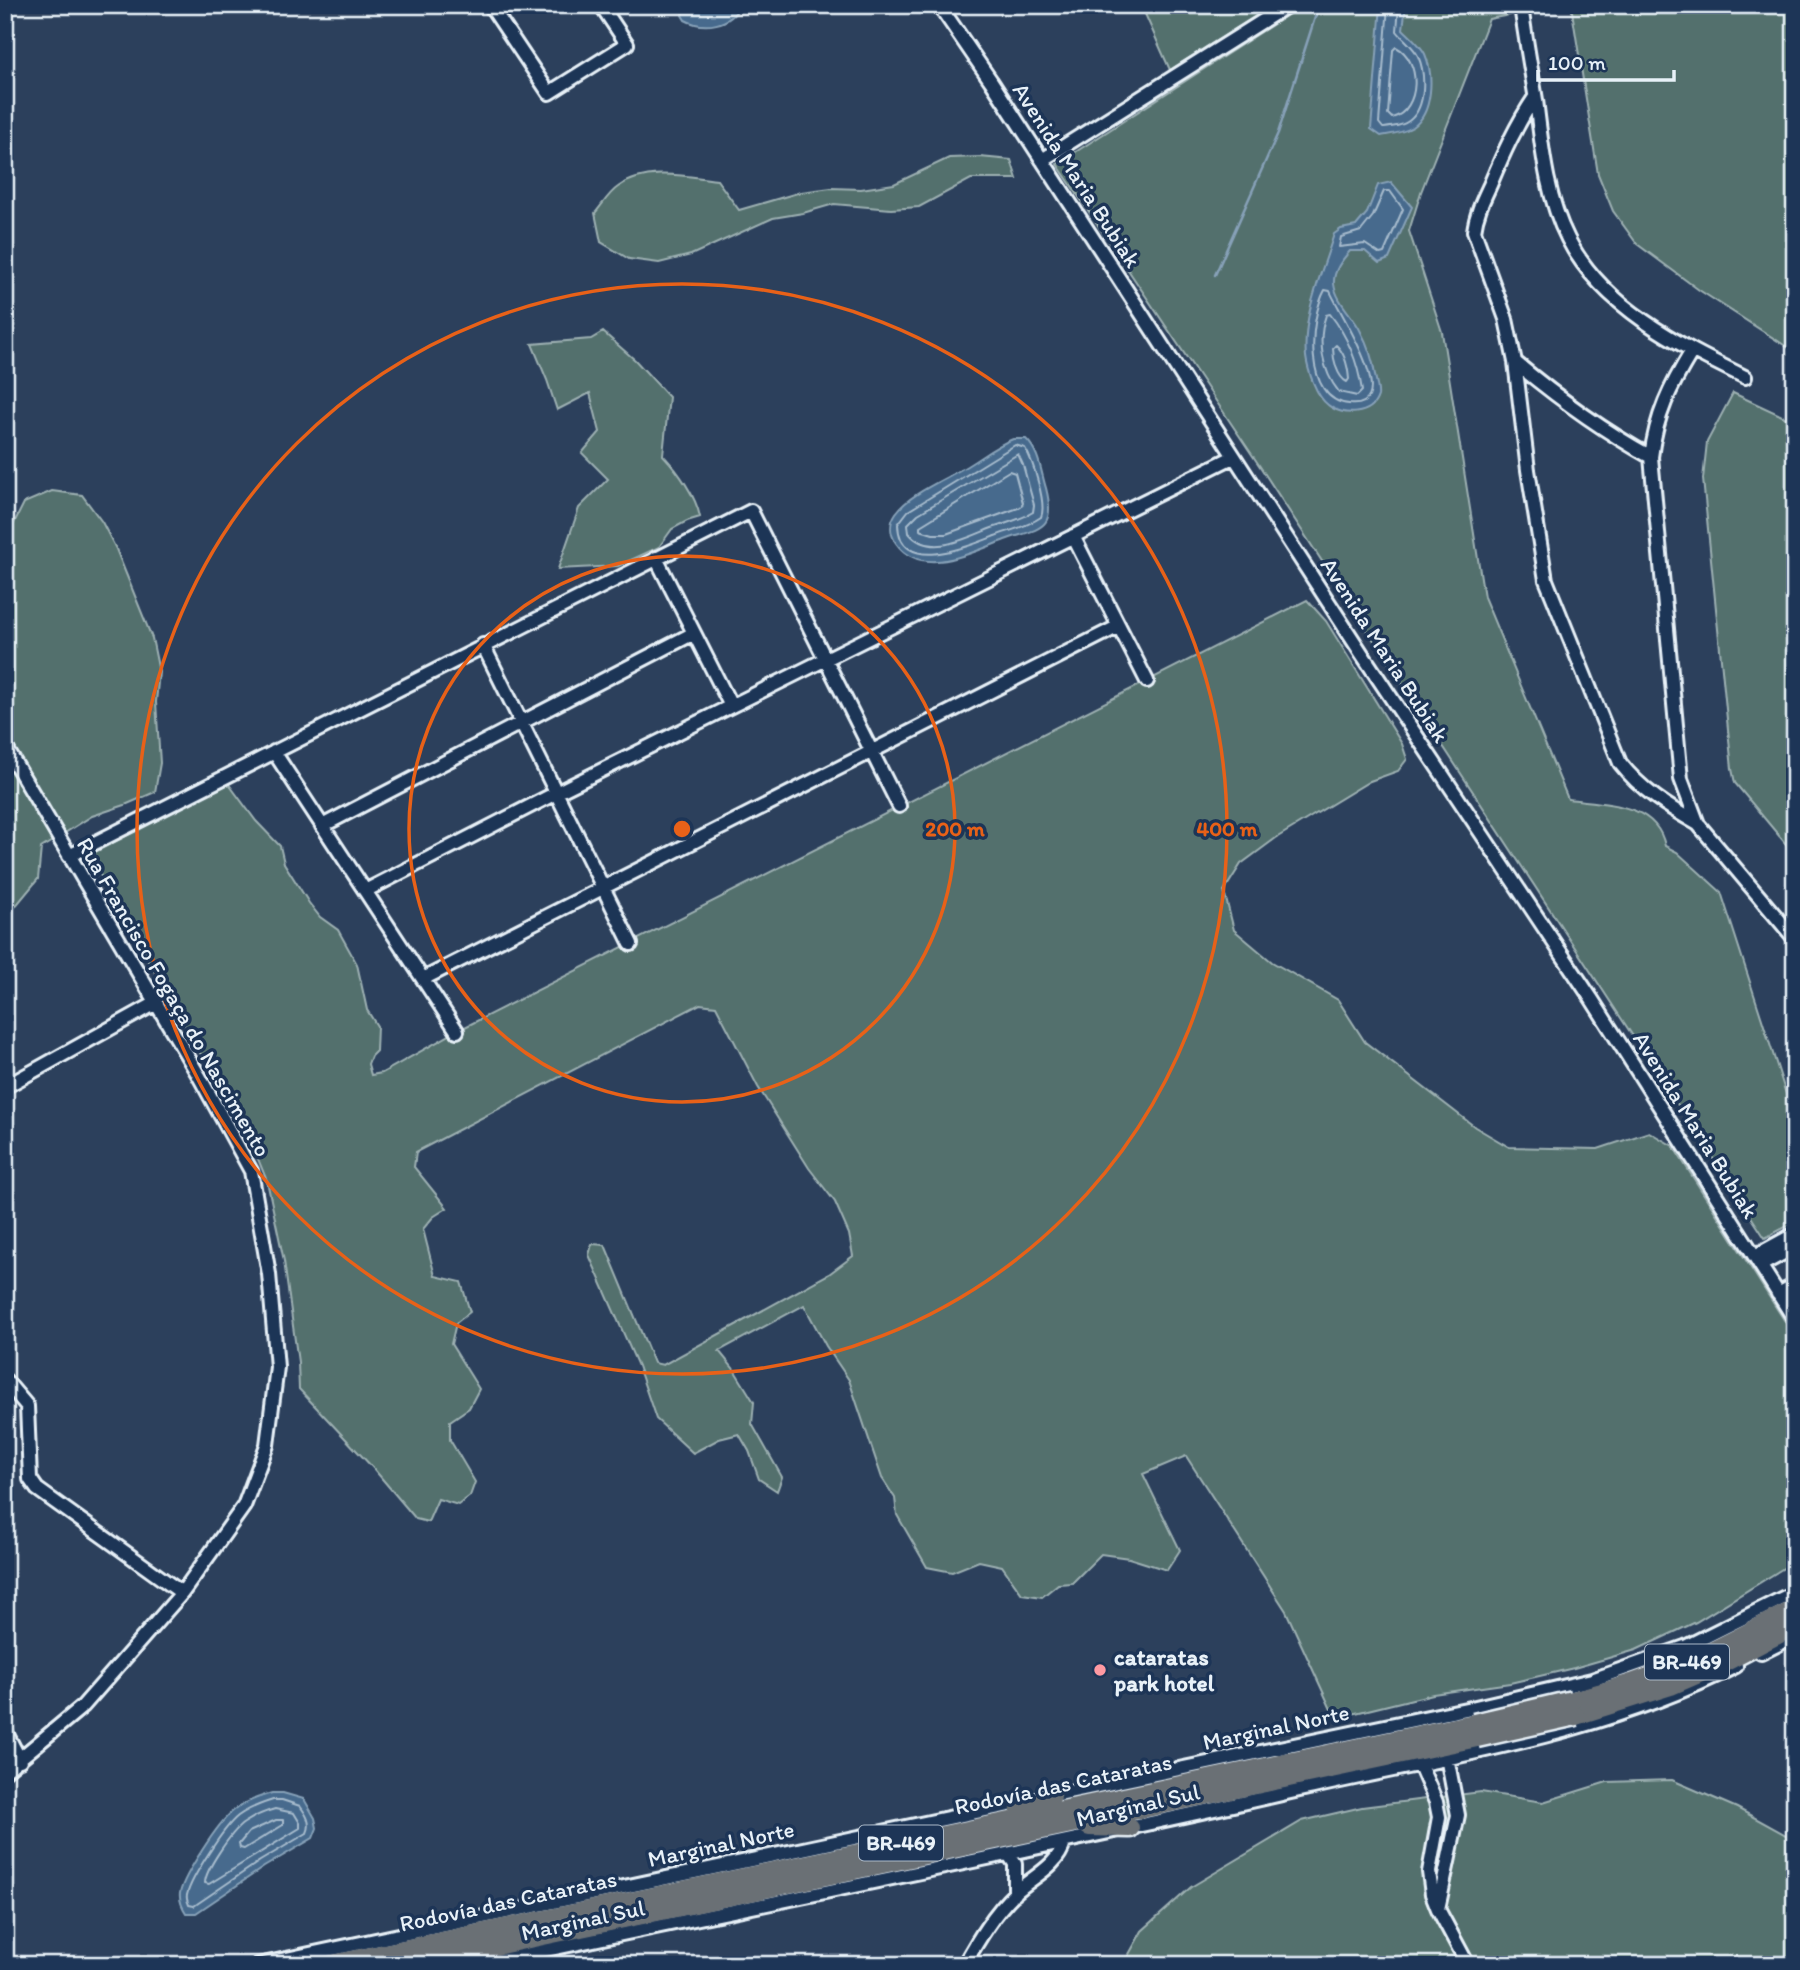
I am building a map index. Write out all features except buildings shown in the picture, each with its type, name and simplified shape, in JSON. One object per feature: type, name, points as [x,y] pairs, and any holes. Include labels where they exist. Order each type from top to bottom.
[{"type":"highway","name":"Rodovía das Cataratas","points":[[1574,1708],[1620,1687],[1678,1666],[1795,1609]]},
{"type":"highway","name":"Rodovía das Cataratas","points":[[406,1965],[1063,1834],[1476,1730],[1671,1686],[1722,1664],[1795,1626]]},
{"type":"highway","name":"Rodovía das Cataratas","points":[[328,1965],[990,1824],[1476,1730]]},
{"type":"highway","points":[[990,1824],[1052,1796]]},
{"type":"highway","points":[[1063,1834],[1130,1828]]},
{"type":"street","points":[[490,5],[549,93],[626,44],[601,5]]},
{"type":"street","name":"Avenida Maria Bubiak","points":[[939,5],[1535,917],[1591,998],[1795,1320]]},
{"type":"street","points":[[1042,160],[1288,5]]},
{"type":"street","points":[[1521,5],[1548,180],[1557,215],[1569,241],[1589,270],[1631,310],[1692,351],[1745,377]]},
{"type":"street","points":[[1535,97],[1510,137],[1475,219],[1474,231],[1506,319],[1515,362],[1546,580],[1620,763],[1648,792],[1698,824],[1795,939]]},
{"type":"street","points":[[1692,351],[1662,407],[1654,433],[1651,457],[1681,779],[1698,824]]},
{"type":"street","points":[[1515,362],[1594,424],[1651,457]]},
{"type":"street","points":[[365,891],[556,793],[1233,457]]},
{"type":"street","points":[[69,856],[751,511],[899,806]]},
{"type":"street","points":[[1073,536],[1147,681]]},
{"type":"street","points":[[656,558],[732,706]]},
{"type":"street","points":[[423,979],[1119,626]]},
{"type":"street","points":[[322,826],[694,633]]},
{"type":"street","points":[[483,645],[631,944]]},
{"type":"street","name":"Rua Francisco Fogaça do Nascimento","points":[[5,746],[251,1171],[269,1274],[277,1367],[267,1445],[244,1506],[182,1593],[83,1706],[5,1771]]},
{"type":"street","points":[[274,752],[457,1031]]},
{"type":"street","points":[[5,1087],[156,1003]]},
{"type":"street","points":[[1758,1261],[1795,1234]]},
{"type":"street","points":[[1758,1261],[1795,1247]]},
{"type":"street","points":[[1778,1294],[1795,1284]]},
{"type":"street","points":[[5,1380],[27,1406],[30,1479],[37,1489],[182,1593]]},
{"type":"street","name":"Marginal Norte","points":[[258,1965],[1552,1690],[1615,1673],[1672,1652],[1795,1592]]},
{"type":"street","name":"Marginal Sul","points":[[1130,1828],[1607,1720],[1719,1675],[1795,1636]]},
{"type":"street","points":[[1552,1690],[1561,1732]]},
{"type":"street","points":[[1492,1703],[1500,1746]]},
{"type":"street","points":[[5,1731],[20,1760]]},
{"type":"street","points":[[1438,1909],[1458,1815],[1447,1757]]},
{"type":"street","points":[[1419,1763],[1436,1802],[1439,1817],[1429,1872],[1432,1894],[1468,1965]]},
{"type":"street","points":[[964,1965],[981,1934],[1015,1894],[1060,1856],[1063,1834]]},
{"type":"street","name":"Marginal Sul","points":[[475,1965],[815,1892],[1009,1855],[1063,1834]]},
{"type":"street","points":[[1009,1855],[1016,1864],[1015,1894]]},
{"type":"green space","points":[[1154,5],[1273,5],[1170,70],[1145,14]]},
{"type":"green space","points":[[1303,5],[1508,5],[1510,15],[1489,19],[1421,192],[1409,231],[1442,332],[1484,597],[1568,799],[1612,804],[1640,813],[1660,832],[1665,846],[1677,852],[1721,892],[1795,1122],[1795,1222],[1765,1238],[1259,465],[1057,164]]},
{"type":"green space","points":[[1571,5],[1795,5],[1795,352],[1699,290],[1637,244],[1613,211],[1598,174]]},
{"type":"green space","points":[[949,158],[1011,160],[1017,179],[971,179],[919,207],[891,209],[834,204],[773,218],[691,255],[659,263],[629,259],[601,242],[595,213],[618,187],[629,181],[653,175],[717,180],[739,210],[801,192],[831,188],[861,189],[894,184]]},
{"type":"green space","points":[[603,332],[635,360],[669,397],[663,455],[686,484],[700,517],[672,529],[659,547],[618,566],[558,569],[579,508],[608,479],[582,453],[600,432],[590,393],[557,410],[532,344],[591,339]]},
{"type":"green space","points":[[1733,393],[1795,422],[1795,855],[1735,783],[1732,769],[1703,479],[1707,442]]},
{"type":"green space","points":[[52,491],[82,495],[102,522],[116,549],[152,638],[159,672],[156,702],[160,763],[155,792],[92,816],[41,848],[38,879],[5,919],[5,565],[9,533],[24,503]]},
{"type":"green space","points":[[1307,600],[1326,621],[1402,744],[1407,759],[1398,771],[1370,781],[1276,838],[1241,864],[1224,891],[1234,930],[1272,962],[1338,1000],[1365,1042],[1475,1127],[1509,1147],[1598,1149],[1649,1132],[1673,1146],[1795,1337],[1795,1561],[1696,1622],[1636,1650],[1510,1683],[1433,1694],[1335,1718],[1286,1611],[1186,1456],[1143,1474],[1180,1550],[1167,1570],[1129,1558],[1101,1554],[1072,1583],[1058,1584],[1042,1597],[1022,1594],[1002,1566],[979,1561],[952,1572],[927,1567],[897,1515],[895,1498],[882,1478],[849,1380],[826,1346],[804,1305],[719,1351],[754,1402],[752,1424],[782,1477],[777,1491],[759,1479],[749,1451],[739,1434],[719,1439],[693,1453],[656,1419],[638,1366],[589,1255],[592,1244],[605,1245],[654,1363],[663,1365],[829,1274],[853,1256],[849,1234],[835,1202],[809,1168],[758,1087],[716,1006],[700,1004],[416,1152],[414,1167],[447,1208],[433,1217],[423,1229],[435,1276],[461,1282],[470,1312],[456,1323],[451,1344],[479,1389],[469,1408],[450,1421],[450,1440],[475,1482],[470,1496],[458,1505],[438,1499],[428,1522],[416,1519],[373,1468],[299,1389],[298,1362],[284,1261],[267,1181],[256,1154],[89,855],[228,783],[256,821],[280,846],[284,863],[309,903],[320,917],[338,930],[357,964],[367,1010],[377,1026],[376,1051],[368,1064],[371,1075],[382,1073],[457,1031]]},
{"type":"green space","points":[[1672,1780],[1737,1808],[1795,1840],[1795,1965],[1123,1965],[1142,1931],[1191,1887],[1302,1821],[1362,1807],[1481,1792],[1543,1802],[1607,1782]]},
{"type":"water","points":[[685,5],[740,5],[724,22],[700,25],[685,20],[682,15]]},
{"type":"water","points":[[1381,5],[1406,5],[1403,29],[1425,54],[1430,72],[1430,93],[1420,121],[1405,131],[1381,136],[1371,129]]},
{"type":"water","points":[[1391,182],[1412,207],[1389,259],[1379,263],[1365,251],[1350,251],[1335,275],[1335,290],[1368,347],[1378,391],[1375,403],[1370,408],[1348,413],[1328,405],[1316,390],[1306,357],[1307,326],[1334,234],[1341,229],[1356,226],[1367,213],[1378,185]]},
{"type":"water","points":[[1013,439],[1026,439],[1039,462],[1049,502],[1047,520],[1042,526],[964,556],[934,561],[920,560],[907,554],[896,543],[891,525],[902,506],[919,493]]},
{"type":"water","points":[[272,1793],[304,1799],[315,1818],[317,1828],[313,1838],[196,1913],[186,1913],[181,1904],[180,1893],[188,1874],[211,1837],[237,1808]]},
{"type":"waterway","points":[[1215,275],[1278,133],[1319,5]]},
{"type":"place","name":"cataratas park hotel","points":[[1100,1670]]}]
